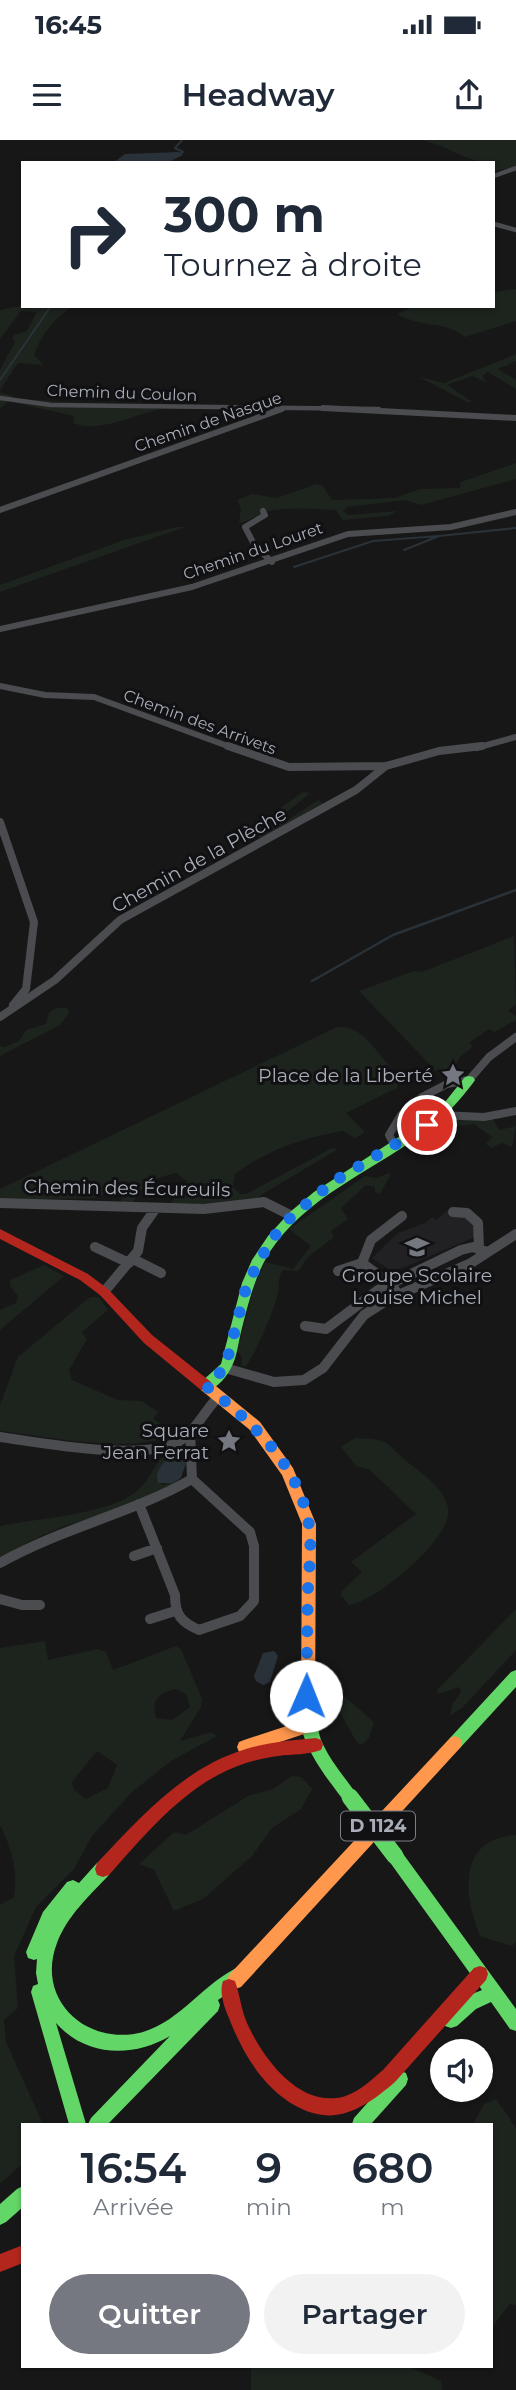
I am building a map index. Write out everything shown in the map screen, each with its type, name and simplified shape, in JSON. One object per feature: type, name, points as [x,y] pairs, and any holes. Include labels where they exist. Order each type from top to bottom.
[{"type":"main road","points":[[206,1386],[225,1368],[255,1266],[271,1240],[292,1216],[333,1182],[414,1134],[440,1115],[457,1099],[469,1080]]},
{"type":"main road","points":[[0,1234],[83,1277],[104,1292],[148,1339],[255,1426],[288,1472],[304,1509],[310,1539],[306,1696],[308,1726],[316,1745],[350,1797],[516,2022]]},
{"type":"main road","name":"D 1124","points":[[241,1975],[516,1677]]},
{"type":"main road","points":[[77,2123],[35,1978],[34,1953],[41,1931],[56,1905],[181,1778],[223,1754],[308,1726]]},
{"type":"main road","points":[[241,1975],[222,1982],[183,2019],[162,2032],[151,2038],[119,2046],[86,2039],[61,2018],[50,2001],[43,1980],[45,1954],[54,1928],[69,1906],[195,1778],[223,1763],[289,1746],[316,1745]]},
{"type":"main road","points":[[229,1987],[231,2006],[262,2066],[273,2079],[295,2098],[310,2105],[338,2108],[368,2097],[383,2084],[480,1974]]},
{"type":"main road","points":[[98,2123],[241,1975]]},
{"type":"main road","points":[[361,2123],[455,2015],[470,2003],[494,1993]]},
{"type":"main road","points":[[0,2216],[21,2197]]},
{"type":"main road","points":[[0,2263],[21,2255]]},
{"type":"street","points":[[495,176],[516,169]]},
{"type":"street","points":[[495,224],[516,230]]},
{"type":"street","name":"Chemin du Coulon","points":[[0,398],[51,405],[286,407]]},
{"type":"street","name":"Chemin de Nasque","points":[[0,510],[239,427],[286,407],[516,418]]},
{"type":"street","points":[[263,511],[265,514],[247,523],[245,527],[255,546],[272,562]]},
{"type":"street","name":"Chemin du Louret","points":[[0,629],[58,614],[192,587],[348,534],[451,527],[516,512]]},
{"type":"street","name":"Chemin des Arrivets","points":[[0,686],[45,695],[94,697],[282,767],[386,766],[439,751],[476,748],[516,737]]},
{"type":"street","name":"Chemin de la Plèche","points":[[1,1016],[49,985],[120,920],[345,796],[386,766]]},
{"type":"street","points":[[0,822],[34,930],[26,989],[1,1016]]},
{"type":"street","points":[[394,1144],[389,1138],[391,1128],[399,1115],[438,1088],[457,1079],[469,1080],[481,1065],[516,1037]]},
{"type":"street","points":[[418,1100],[428,1107]]},
{"type":"street","points":[[440,1115],[484,1117],[516,1111]]},
{"type":"street","name":"Chemin des Écureuils","points":[[0,1203],[204,1209],[264,1202],[292,1216]]},
{"type":"street","points":[[104,1292],[131,1261],[140,1245],[142,1228],[156,1208]]},
{"type":"street","points":[[453,1212],[467,1213],[478,1223],[483,1250]]},
{"type":"street","points":[[362,1263],[371,1240],[402,1216]]},
{"type":"street","points":[[225,1368],[276,1383],[288,1384],[312,1377],[332,1360],[356,1321],[399,1296],[471,1263],[483,1250],[516,1234]]},
{"type":"street","points":[[95,1247],[161,1273]]},
{"type":"street","points":[[305,1326],[326,1329],[360,1301],[453,1256],[462,1247],[483,1250]]},
{"type":"street","points":[[362,1263],[391,1284],[399,1296]]},
{"type":"street","points":[[338,1271],[362,1263]]},
{"type":"street","points":[[0,1437],[101,1448],[156,1449],[175,1443],[219,1396]]},
{"type":"street","points":[[139,1504],[175,1595],[175,1611],[185,1624],[200,1630],[240,1616],[254,1601],[254,1546],[250,1532],[192,1479],[190,1430]]},
{"type":"street","points":[[0,1563],[63,1530],[163,1496],[192,1479]]},
{"type":"street","points":[[134,1556],[157,1548]]},
{"type":"street","points":[[0,1599],[22,1605],[40,1605]]},
{"type":"street","points":[[150,1619],[175,1611]]},
{"type":"shaded area","points":[[418,140],[516,140],[516,167],[495,171],[495,161],[474,160]]},
{"type":"shaded area","points":[[179,152],[183,155],[171,161],[116,161],[125,154]]},
{"type":"shaded area","points":[[516,289],[516,321],[465,337],[449,328],[414,321],[397,314],[410,308],[495,308],[495,292]]},
{"type":"shaded area","points":[[21,304],[21,308],[70,308],[49,327],[34,355],[44,365],[18,363],[0,390],[0,370],[15,342],[12,338],[27,331],[37,312],[21,311],[0,339],[0,310]]},
{"type":"shaded area","points":[[516,354],[516,361],[498,369],[516,380],[516,389],[488,372],[482,376],[487,383],[472,376],[447,385],[471,401],[469,403],[419,377],[444,383]]},
{"type":"shaded area","points":[[0,390],[1,393],[13,396],[0,409]]},
{"type":"shaded area","points":[[24,399],[163,409],[107,424],[84,426],[73,423],[74,416],[16,403]]},
{"type":"shaded area","points":[[516,463],[516,479],[421,505],[405,500],[347,507],[343,511],[349,515],[397,511],[388,516],[343,520],[336,510],[285,509],[265,512],[239,523],[241,509],[237,500],[252,494],[276,498],[317,484],[323,486],[332,500],[395,498],[420,489],[460,488],[461,482]]},
{"type":"shaded area","points":[[185,527],[0,592],[0,585],[124,540]]},
{"type":"shaded area","points":[[303,792],[310,793],[281,817],[282,820],[288,820],[318,800],[323,803],[264,839],[259,837],[256,833],[263,820]]},
{"type":"shaded area","points":[[514,936],[516,1004],[508,1011],[516,1016],[516,1020],[494,1032],[489,1029],[469,1043],[473,1046],[457,1063],[439,1074],[359,991],[414,971],[422,972]]},
{"type":"shaded area","points":[[56,1008],[67,1008],[69,1013],[60,1025],[0,1056],[0,1046],[5,1047],[19,1041],[26,1030],[46,1024],[49,1013]]},
{"type":"shaded area","points":[[337,1027],[353,1030],[366,1038],[388,1064],[389,1071],[399,1078],[397,1088],[346,1113],[365,1132],[355,1138],[343,1131],[300,1141],[274,1151],[235,1174],[233,1187],[240,1194],[246,1194],[332,1148],[338,1149],[261,1195],[252,1205],[165,1212],[187,1181],[176,1173],[151,1182],[133,1203],[122,1202],[121,1194],[113,1189],[95,1198],[0,1200],[0,1189]]},
{"type":"shaded area","points":[[442,1116],[492,1118],[499,1130],[516,1126],[512,1147],[502,1143],[491,1148],[486,1144],[492,1137],[474,1124],[439,1126],[421,1142],[414,1137]]},
{"type":"shaded area","points":[[391,1174],[380,1194],[375,1192],[375,1187],[366,1185],[341,1208],[348,1219],[331,1231],[334,1237],[308,1257],[298,1271],[283,1270],[275,1304],[263,1334],[249,1362],[245,1367],[241,1365],[242,1357],[237,1351],[255,1284],[265,1262],[293,1269],[311,1246],[289,1229],[365,1176],[376,1178]]},
{"type":"shaded area","name":"Groupe Scolaire Louise Michel","points":[[448,1210],[459,1217],[468,1217],[474,1223],[475,1237],[393,1272],[372,1258],[398,1233],[425,1223],[432,1217],[436,1220]]},
{"type":"shaded area","points":[[44,1265],[64,1276],[0,1330],[0,1310],[16,1303],[18,1296],[10,1286],[10,1280]]},
{"type":"shaded area","points":[[90,1297],[99,1297],[108,1310],[82,1332],[87,1339],[69,1370],[72,1380],[118,1400],[142,1401],[158,1412],[153,1419],[172,1432],[158,1439],[116,1444],[0,1431],[0,1405],[18,1357]]},
{"type":"shaded area","points":[[355,1438],[387,1444],[433,1483],[448,1508],[447,1520],[439,1535],[411,1566],[376,1593],[349,1605],[341,1595],[342,1591],[362,1572],[351,1562],[416,1514],[370,1470],[356,1466],[341,1447]]},
{"type":"shaded area","points":[[178,1453],[183,1455],[186,1463],[181,1478],[172,1483],[158,1483],[157,1474],[162,1465]]},
{"type":"shaded area","points":[[164,1456],[170,1456],[156,1480],[163,1485],[181,1478],[171,1486],[142,1501],[50,1532],[0,1559],[0,1526],[91,1511],[124,1499],[141,1487]]},
{"type":"shaded area","points":[[516,1609],[516,1650],[463,1707],[450,1716],[452,1705],[461,1692],[459,1687],[438,1694],[437,1690]]},
{"type":"shaded area","points":[[45,1641],[48,1660],[98,1649],[106,1652],[113,1670],[176,1646],[181,1649],[202,1699],[201,1707],[180,1741],[212,1732],[217,1736],[171,1761],[132,1792],[92,1836],[74,1869],[36,1907],[14,1956],[18,2008],[4,2020],[6,2042],[43,2123],[21,2123],[21,2165],[0,2184],[0,1905],[14,1897],[15,1878],[11,1851],[0,1825],[0,1648]],"holes":[[[176,1689],[186,1694],[190,1707],[172,1720],[156,1718],[154,1706],[160,1695]],[[97,1751],[117,1765],[108,1788],[86,1799],[74,1790],[72,1782]]]},
{"type":"shaded area","points":[[274,1651],[278,1656],[270,1682],[263,1685],[256,1681],[254,1676],[263,1653]]},
{"type":"shaded area","points":[[323,1658],[336,1689],[374,1722],[369,1738],[361,1745],[356,1741],[329,1693]]},
{"type":"shaded area","points":[[292,1776],[301,1777],[312,1789],[301,1809],[272,1828],[252,1856],[203,1899],[174,1911],[154,1870],[139,1864],[174,1832],[186,1835],[248,1796],[273,1789]]},
{"type":"shaded area","points":[[516,1835],[516,1942],[512,1946],[480,1936],[470,1903],[469,1887],[470,1871],[475,1857],[484,1846],[497,1839]]},
{"type":"shaded area","points":[[496,2099],[516,2128],[516,2305],[510,2304],[493,2326],[493,2123],[474,2123],[484,2104]]},
{"type":"shaded area","points":[[251,2368],[412,2368],[441,2381],[442,2390],[251,2390]]},
{"type":"waterway","points":[[180,154],[183,152],[175,148],[182,140]]},
{"type":"waterway","points":[[0,380],[50,308]]},
{"type":"waterway","points":[[439,536],[516,528]]},
{"type":"waterway","points":[[294,567],[373,541],[439,536]]},
{"type":"waterway","points":[[404,550],[439,536]]},
{"type":"waterway","points":[[312,981],[393,935],[516,890]]},
{"type":"traffic: fast","points":[[206,1386],[227,1364],[249,1283],[258,1260],[272,1239],[294,1215],[319,1195],[426,1125],[450,1105],[469,1080]]},
{"type":"traffic: fast","points":[[455,1743],[516,1677]]},
{"type":"traffic: fast","points":[[308,1712],[312,1736],[317,1747],[350,1797]]},
{"type":"traffic: fast","points":[[350,1797],[395,1856]]},
{"type":"traffic: fast","points":[[395,1856],[516,2023]]},
{"type":"traffic: fast","points":[[103,1869],[62,1917],[46,1952],[44,1973],[47,1993],[56,2010],[69,2024],[85,2035],[103,2042],[123,2044],[144,2040],[182,2019],[241,1974]]},
{"type":"traffic: fast","points":[[34,1952],[49,1918],[73,1888]]},
{"type":"traffic: fast","points":[[39,1992],[77,2123]]},
{"type":"traffic: fast","points":[[451,2020],[470,2003],[494,1993]]},
{"type":"traffic: fast","points":[[98,2123],[212,2005]]},
{"type":"traffic: fast","points":[[361,2123],[400,2079]]},
{"type":"traffic: fast","points":[[0,2216],[21,2197]]},
{"type":"traffic: slow","points":[[206,1386],[255,1426],[288,1472],[309,1524],[308,1712]]},
{"type":"traffic: slow","points":[[244,1747],[308,1726]]},
{"type":"traffic: slow","points":[[235,1981],[455,1743]]},
{"type":"traffic: jam","points":[[0,1234],[84,1277],[104,1292],[148,1339],[206,1386]]},
{"type":"traffic: jam","points":[[103,1869],[172,1798],[219,1766],[278,1749],[316,1745]]},
{"type":"traffic: jam","points":[[229,1987],[239,2025],[268,2072],[298,2098],[318,2106],[337,2107],[355,2101],[389,2076],[480,1974]]},
{"type":"traffic: jam","points":[[0,2263],[21,2255]]},
{"type":"place","name":"Place de la Liberté","points":[[453,1075]]},
{"type":"place","name":"Groupe Scolaire Louise Michel","points":[[417,1247]]},
{"type":"place","name":"Square Jean Ferrat","points":[[229,1441]]},
{"type":"route","points":[[306,1696],[310,1539],[309,1524],[300,1496],[288,1472],[255,1426],[206,1386],[225,1368],[247,1284],[271,1240],[292,1216],[333,1182],[427,1125]]}]
